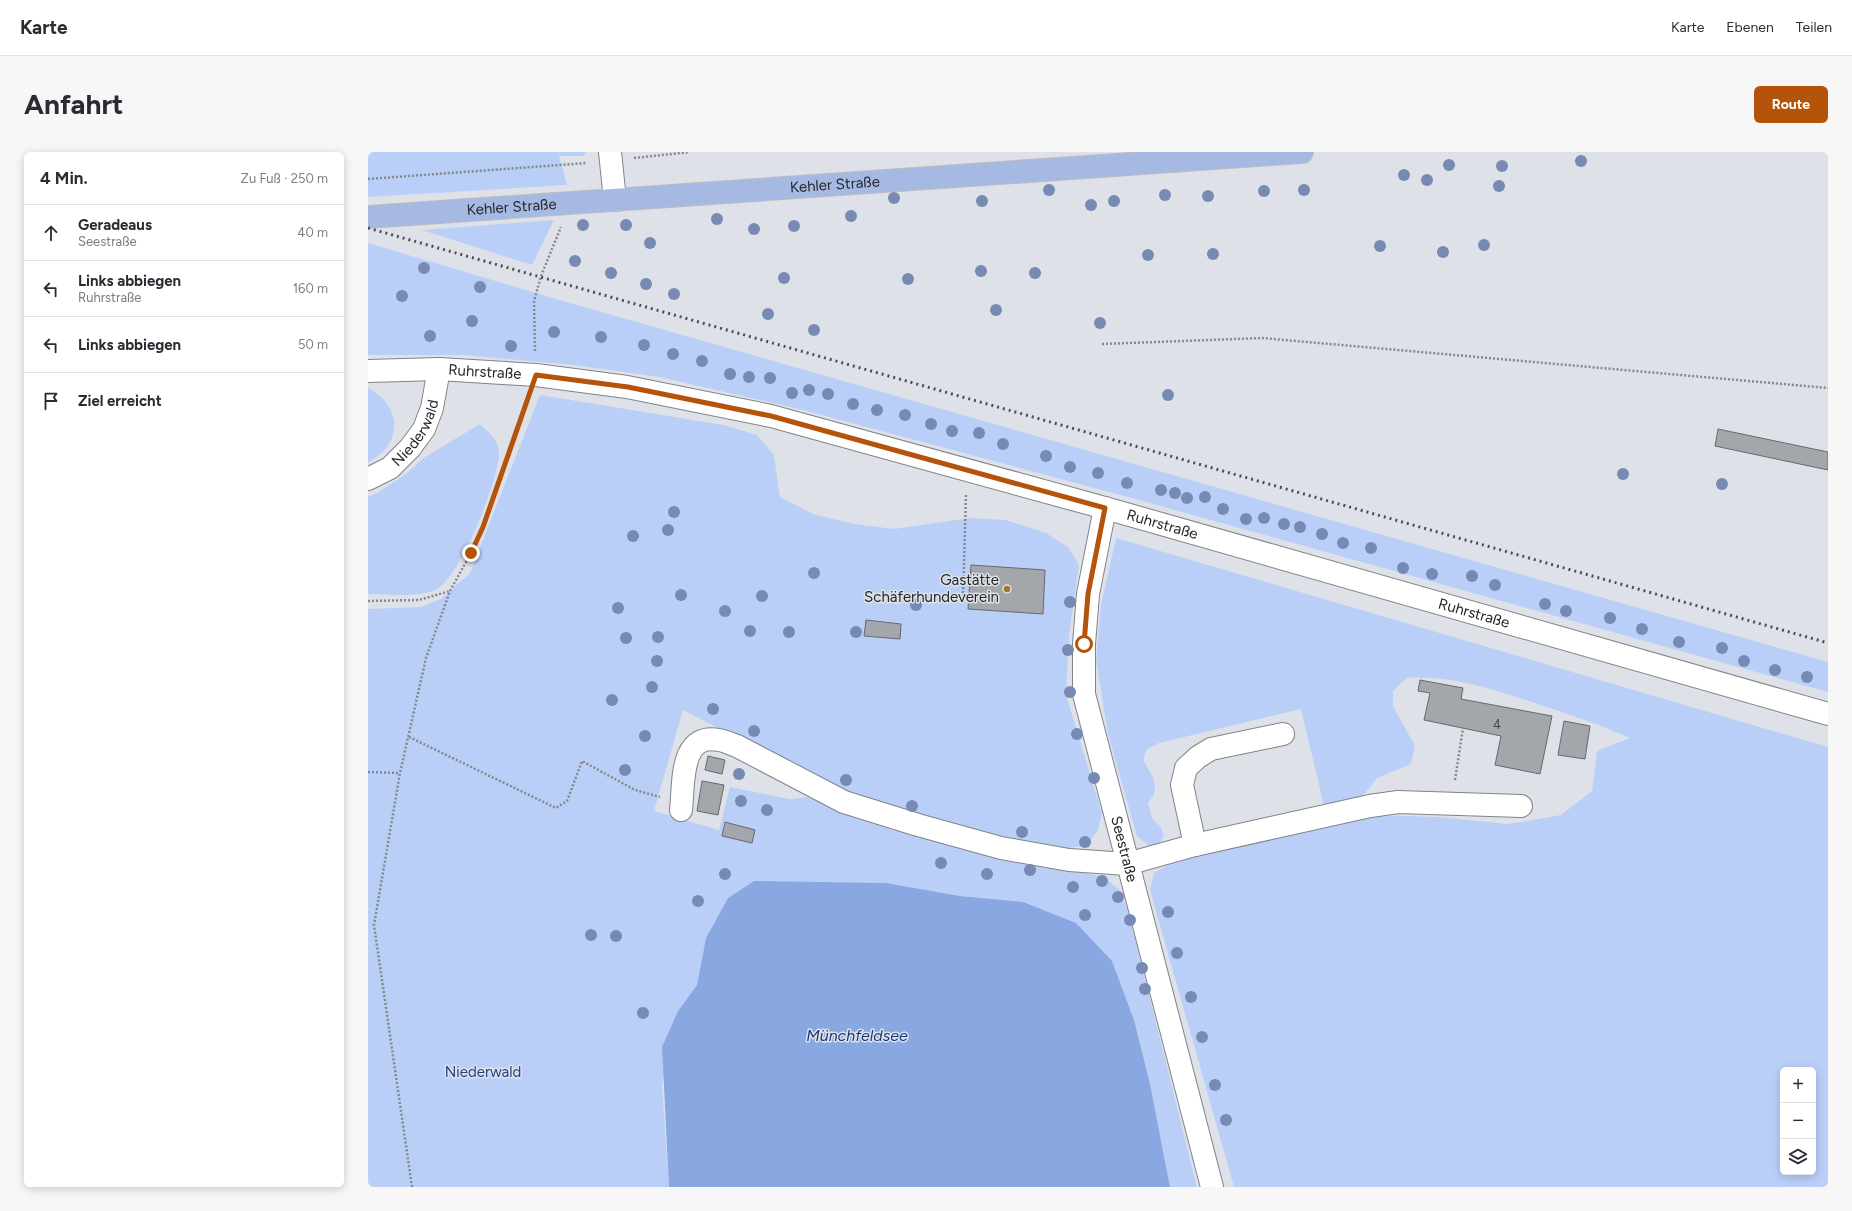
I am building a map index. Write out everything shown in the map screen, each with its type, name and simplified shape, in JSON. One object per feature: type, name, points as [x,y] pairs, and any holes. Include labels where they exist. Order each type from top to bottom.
[{"type":"main road","name":"Kehler Straße","points":[[368,217],[1302,152]]},
{"type":"street","points":[[611,156],[615,200]]},
{"type":"street","name":"Ruhrstraße","points":[[368,371],[440,369],[536,375],[628,387],[771,416],[1105,508],[1828,714]]},
{"type":"street","name":"Niederwald","points":[[368,479],[390,468],[410,448],[424,429],[432,408],[440,369]]},
{"type":"street","name":"Seestraße","points":[[1105,508],[1088,594],[1084,644],[1084,694],[1212,1187]]},
{"type":"street","points":[[1195,845],[1182,785],[1186,768],[1198,757],[1211,749],[1283,734]]},
{"type":"street","points":[[681,804],[684,764],[692,748],[703,740],[719,740],[737,746],[844,802],[918,825],[1001,848],[1069,860],[1127,864],[1195,845],[1370,806],[1398,802],[1522,806]]},
{"type":"path","points":[[368,179],[611,156],[690,152]]},
{"type":"path","points":[[412,1187],[374,925],[400,773],[426,658],[450,591],[471,553],[483,527],[536,375],[534,301],[541,276],[571,203]]},
{"type":"path","points":[[1102,344],[1262,338],[1828,388]]},
{"type":"path","points":[[963,597],[967,470]]},
{"type":"path","points":[[368,600],[420,600],[450,591]]},
{"type":"path","points":[[1451,804],[1463,728]]},
{"type":"path","points":[[409,737],[556,808],[567,801],[582,761],[635,790],[681,804]]},
{"type":"path","points":[[368,772],[400,773]]},
{"type":"green space","points":[[368,152],[586,152],[584,156],[559,156],[567,185],[368,197]]},
{"type":"green space","points":[[554,220],[532,265],[422,230]]},
{"type":"green space","points":[[368,243],[549,297],[1828,662],[1828,692],[1128,497],[799,409],[659,377],[574,365],[465,355],[368,355]]},
{"type":"green space","points":[[368,388],[388,405],[393,415],[394,425],[393,436],[388,446],[379,455],[368,462]]},
{"type":"green space","points":[[540,395],[724,425],[757,435],[774,455],[780,497],[813,514],[855,524],[894,529],[970,518],[1006,520],[1046,533],[1068,547],[1079,565],[1069,636],[1066,695],[1102,813],[1098,830],[1086,846],[1069,848],[1036,848],[845,793],[683,710],[654,811],[719,830],[730,787],[790,799],[807,797],[892,830],[1103,877],[1119,889],[1128,910],[1197,1187],[1170,1187],[1150,1084],[1134,1020],[1112,961],[1023,902],[960,896],[886,883],[754,881],[728,898],[706,938],[697,985],[678,1011],[662,1085],[669,1187],[368,1187],[368,609],[421,607],[441,599],[470,573]]},
{"type":"green space","points":[[480,424],[493,437],[498,445],[499,454],[497,467],[485,506],[476,528],[455,568],[445,582],[435,590],[411,595],[368,594],[368,497],[377,493],[406,474],[425,457]]},
{"type":"green space","points":[[1116,538],[1828,747],[1828,1187],[1234,1187],[1150,890],[1154,873],[1169,865],[1187,859],[1376,815],[1438,817],[1508,824],[1561,815],[1592,791],[1597,751],[1630,738],[1569,715],[1486,688],[1455,681],[1407,678],[1393,691],[1393,706],[1415,746],[1411,764],[1377,778],[1363,796],[1324,806],[1301,709],[1159,743],[1147,749],[1143,760],[1152,776],[1155,786],[1152,797],[1148,803],[1152,818],[1160,826],[1164,835],[1159,846],[1148,845],[1137,836],[1108,734],[1096,660],[1101,605]]},
{"type":"water","name":"Münchfeldsee","points":[[754,881],[886,883],[960,896],[1023,902],[1076,923],[1112,961],[1134,1020],[1150,1084],[1170,1187],[669,1187],[662,1047],[678,1011],[697,985],[706,938],[728,898]]},
{"type":"building","points":[[1718,429],[1828,452],[1828,470],[1715,446]]},
{"type":"building","name":"Gastätte Schäferhundeverein","points":[[971,565],[1045,570],[1043,614],[968,609]]},
{"type":"building","points":[[866,620],[901,624],[900,639],[864,636]]},
{"type":"building","points":[[1420,680],[1463,688],[1461,699],[1552,716],[1540,774],[1495,765],[1501,736],[1424,720],[1430,693],[1418,691]]},
{"type":"building","points":[[1564,721],[1590,726],[1585,759],[1558,755]]},
{"type":"building","points":[[708,756],[725,760],[722,774],[705,770]]},
{"type":"building","points":[[702,781],[724,785],[718,815],[697,811]]},
{"type":"building","points":[[725,822],[755,830],[752,843],[722,836]]},
{"type":"railway","points":[[368,228],[1828,643]]},
{"type":"place","name":"Gastätte Schäferhundeverein","points":[[1007,589]]},
{"type":"route","points":[[471,553],[483,527],[536,375],[628,387],[695,399],[771,416],[1105,508],[1088,594],[1084,644]]}]
